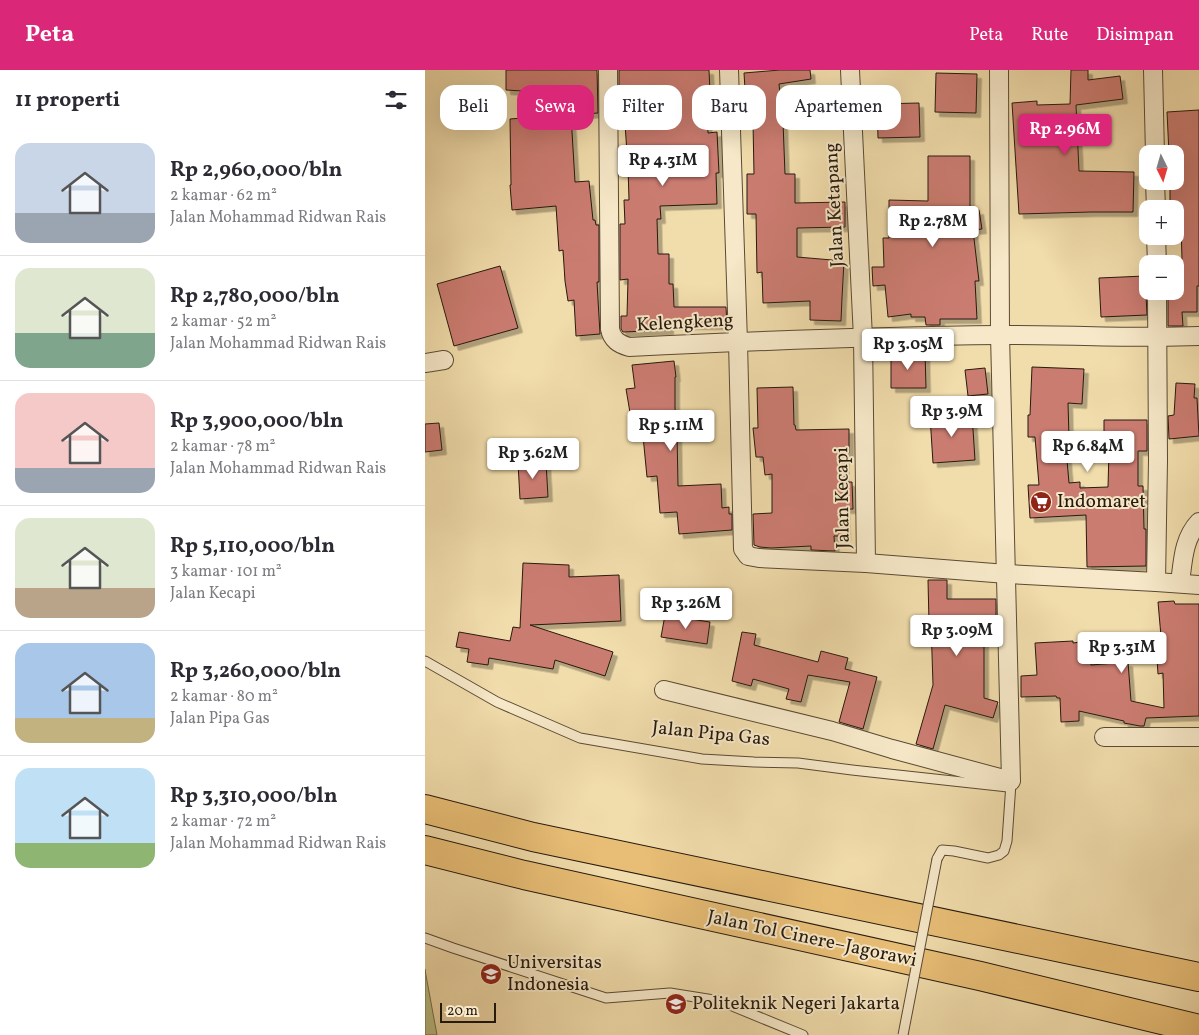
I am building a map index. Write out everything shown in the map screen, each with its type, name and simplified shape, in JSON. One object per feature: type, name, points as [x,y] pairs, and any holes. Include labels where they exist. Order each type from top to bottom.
[{"type":"highway","points":[[425,809],[533,837],[1199,977]]},
{"type":"highway","name":"Jalan Tol Cinere–Jagorawi","points":[[425,850],[524,875],[980,976],[1199,1029]]},
{"type":"street","name":"Kelengkeng","points":[[608,70],[610,320],[611,335],[620,345],[629,347],[1000,335],[1158,338],[1199,336]]},
{"type":"street","points":[[729,70],[738,342]]},
{"type":"street","name":"Jalan Ketapang","points":[[850,70],[863,338]]},
{"type":"street","points":[[999,70],[1000,335],[1011,784]]},
{"type":"street","points":[[1153,70],[1155,145]]},
{"type":"street","points":[[1156,582],[1157,300]]},
{"type":"street","name":"Jalan Kecapi","points":[[738,342],[742,543],[744,552],[749,557],[759,558],[866,563],[863,338]]},
{"type":"street","points":[[425,363],[444,360]]},
{"type":"street","points":[[1180,583],[1185,548],[1190,534],[1199,522]]},
{"type":"street","points":[[866,563],[1007,574],[1199,585]]},
{"type":"street","name":"Jalan Pipa Gas","points":[[664,690],[832,731],[1011,784]]},
{"type":"street","points":[[1104,737],[1199,737]]},
{"type":"lane","name":"Jalan Pipa Gas","points":[[425,661],[497,702],[581,738],[703,759],[798,763],[1011,784]]},
{"type":"lane","points":[[903,1035],[937,860],[941,850],[954,850],[988,858],[999,855],[1004,850],[1007,841],[1011,784]]},
{"type":"lane","points":[[425,938],[606,998],[670,993],[720,1001],[803,1035]]},
{"type":"green space","points":[[425,970],[437,1035],[425,1035]]},
{"type":"building","points":[[506,70],[597,70],[598,113],[594,113],[594,85],[517,85],[517,91],[507,90]]},
{"type":"building","points":[[619,70],[709,70],[710,85],[692,85],[692,130],[708,130],[708,133],[717,132],[719,173],[716,173],[717,204],[660,206],[661,219],[657,219],[658,254],[669,254],[669,284],[673,284],[674,307],[726,307],[727,325],[669,325],[669,330],[623,332],[621,329],[621,316],[627,316],[628,279],[620,280],[620,224],[625,224],[624,200],[629,200],[625,130],[682,130],[682,85],[619,85]]},
{"type":"building","points":[[810,70],[811,79],[776,85],[776,130],[783,130],[785,174],[795,174],[795,203],[845,202],[845,227],[797,228],[797,257],[844,261],[841,321],[810,320],[810,301],[763,303],[762,272],[757,273],[756,214],[747,214],[747,174],[754,174],[753,130],[766,130],[766,85],[745,85],[744,73]]},
{"type":"building","points":[[1071,70],[1088,70],[1088,80],[1120,76],[1123,99],[1076,105],[1079,171],[1134,172],[1133,212],[1019,214],[1012,103],[1037,101],[1037,105],[1070,104]]},
{"type":"building","points":[[936,73],[977,74],[976,113],[935,112]]},
{"type":"building","points":[[901,103],[919,103],[920,137],[878,138],[878,130],[901,130]]},
{"type":"building","points":[[1199,110],[1199,286],[1197,286],[1197,312],[1182,312],[1183,326],[1168,326],[1168,300],[1184,300],[1184,255],[1182,255],[1182,245],[1184,245],[1184,200],[1170,200],[1170,190],[1184,190],[1184,145],[1169,145],[1167,112]]},
{"type":"building","points":[[517,118],[517,130],[572,130],[575,182],[589,181],[593,220],[595,220],[596,225],[599,225],[599,282],[597,282],[600,334],[576,336],[574,300],[568,301],[563,250],[559,251],[556,206],[512,210],[510,119]]},
{"type":"building","points":[[928,156],[970,156],[970,211],[979,210],[982,229],[973,230],[979,281],[975,281],[977,319],[940,319],[940,325],[926,325],[925,317],[911,317],[911,314],[888,317],[885,285],[873,286],[872,267],[884,267],[883,238],[889,238],[889,200],[928,201]]},
{"type":"building","points":[[500,266],[518,328],[454,346],[437,284]]},
{"type":"building","points":[[1139,276],[1139,300],[1146,300],[1147,315],[1101,317],[1099,278]]},
{"type":"building","points":[[925,352],[926,388],[891,388],[891,354]]},
{"type":"building","points":[[674,361],[678,486],[721,484],[722,508],[729,507],[729,514],[732,514],[732,530],[679,534],[677,512],[660,513],[657,476],[647,477],[643,436],[634,436],[626,389],[635,388],[632,365]]},
{"type":"building","points":[[1032,367],[1084,369],[1082,404],[1068,403],[1069,437],[1065,437],[1069,483],[1080,482],[1080,488],[1108,487],[1109,451],[1104,451],[1104,420],[1147,420],[1147,451],[1138,451],[1138,486],[1143,486],[1144,529],[1146,529],[1146,566],[1087,567],[1086,515],[1030,518],[1028,485],[1039,485],[1035,437],[1028,437]]},
{"type":"building","points":[[985,368],[988,394],[968,396],[965,370]]},
{"type":"building","points":[[1176,383],[1195,384],[1194,398],[1197,398],[1199,436],[1169,439],[1168,416],[1174,415]]},
{"type":"building","points":[[793,387],[794,425],[796,430],[849,429],[849,453],[845,453],[844,482],[852,482],[853,509],[845,509],[846,536],[834,536],[835,551],[811,550],[811,546],[771,548],[754,545],[753,514],[772,513],[772,474],[765,475],[763,457],[756,457],[753,428],[758,428],[757,388]]},
{"type":"building","points":[[972,414],[975,460],[933,463],[930,416]]},
{"type":"building","points":[[439,423],[442,450],[425,452],[425,424]]},
{"type":"building","points":[[546,462],[548,497],[520,499],[518,463]]},
{"type":"building","points":[[523,563],[569,565],[569,577],[619,575],[621,621],[530,625],[613,652],[605,676],[555,660],[553,669],[489,658],[488,665],[467,662],[469,649],[456,647],[459,632],[510,641],[513,627],[520,628]]},
{"type":"building","points":[[928,580],[947,580],[947,599],[996,599],[996,638],[984,638],[984,698],[998,702],[993,718],[945,705],[933,749],[916,744],[933,685]]},
{"type":"building","points":[[1174,601],[1175,604],[1199,604],[1199,716],[1146,718],[1144,726],[1140,726],[1079,711],[1079,721],[1061,722],[1060,698],[1056,696],[1021,697],[1021,676],[1037,675],[1035,643],[1087,641],[1091,665],[1128,662],[1131,701],[1164,708],[1163,673],[1158,674],[1157,659],[1163,659],[1158,602]]},
{"type":"building","points":[[665,615],[710,622],[707,644],[661,637]]},
{"type":"building","points":[[742,632],[756,634],[754,645],[818,662],[821,651],[848,658],[845,669],[877,677],[863,729],[839,722],[850,682],[808,675],[801,702],[786,699],[789,689],[753,679],[751,686],[732,681]]},
{"type":"place","name":"Indomaret","points":[[1041,502]]},
{"type":"place","name":"Universitas Indonesia","points":[[491,974]]},
{"type":"place","name":"Politeknik Negeri Jakarta","points":[[676,1004]]}]
